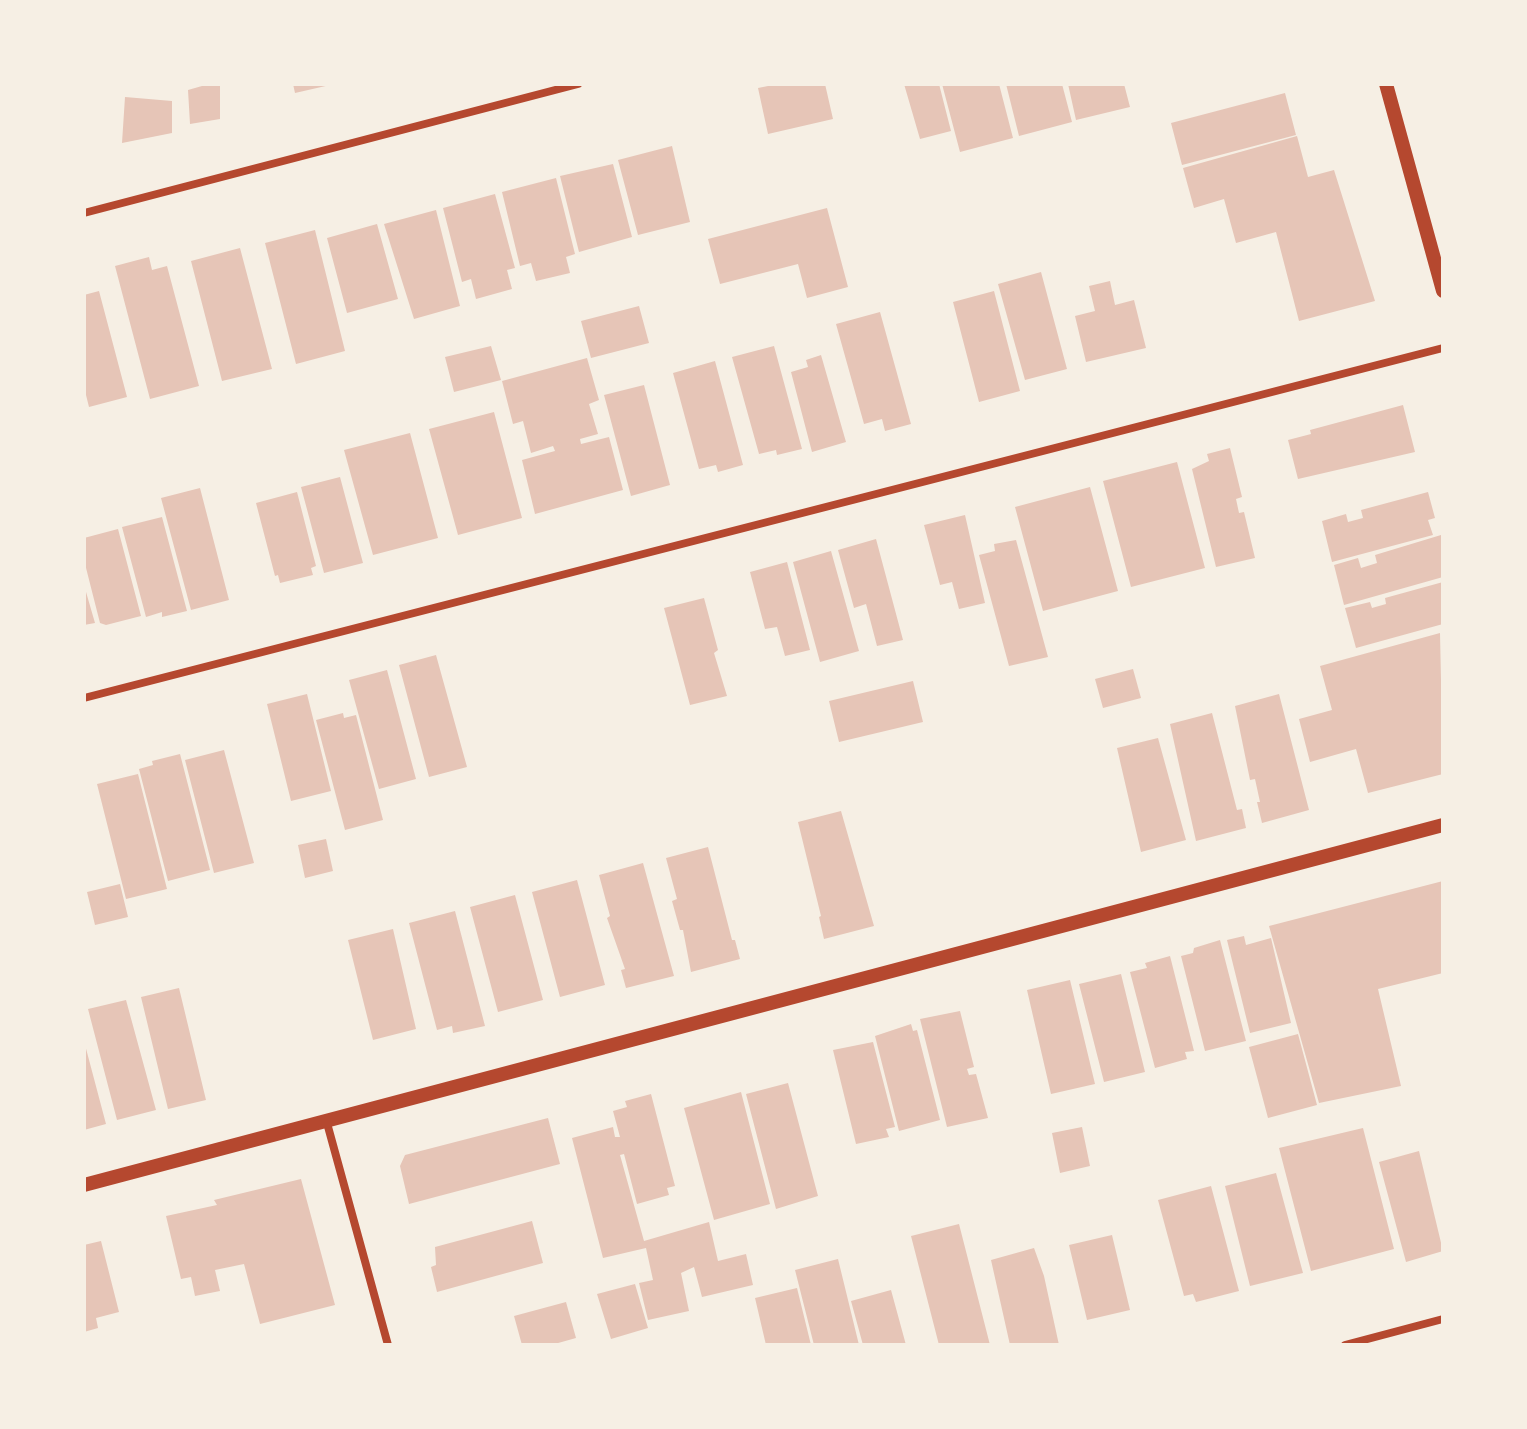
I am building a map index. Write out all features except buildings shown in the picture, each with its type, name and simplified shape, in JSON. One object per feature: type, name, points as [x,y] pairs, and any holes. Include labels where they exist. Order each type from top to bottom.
[{"type":"street","points":[[84,213],[578,84]]},
{"type":"street","points":[[1386,84],[1443,291]]},
{"type":"street","points":[[84,698],[1443,348]]},
{"type":"street","points":[[84,1185],[1443,825]]},
{"type":"street","points":[[327,1123],[388,1345]]},
{"type":"street","points":[[1345,1345],[1443,1319]]}]
